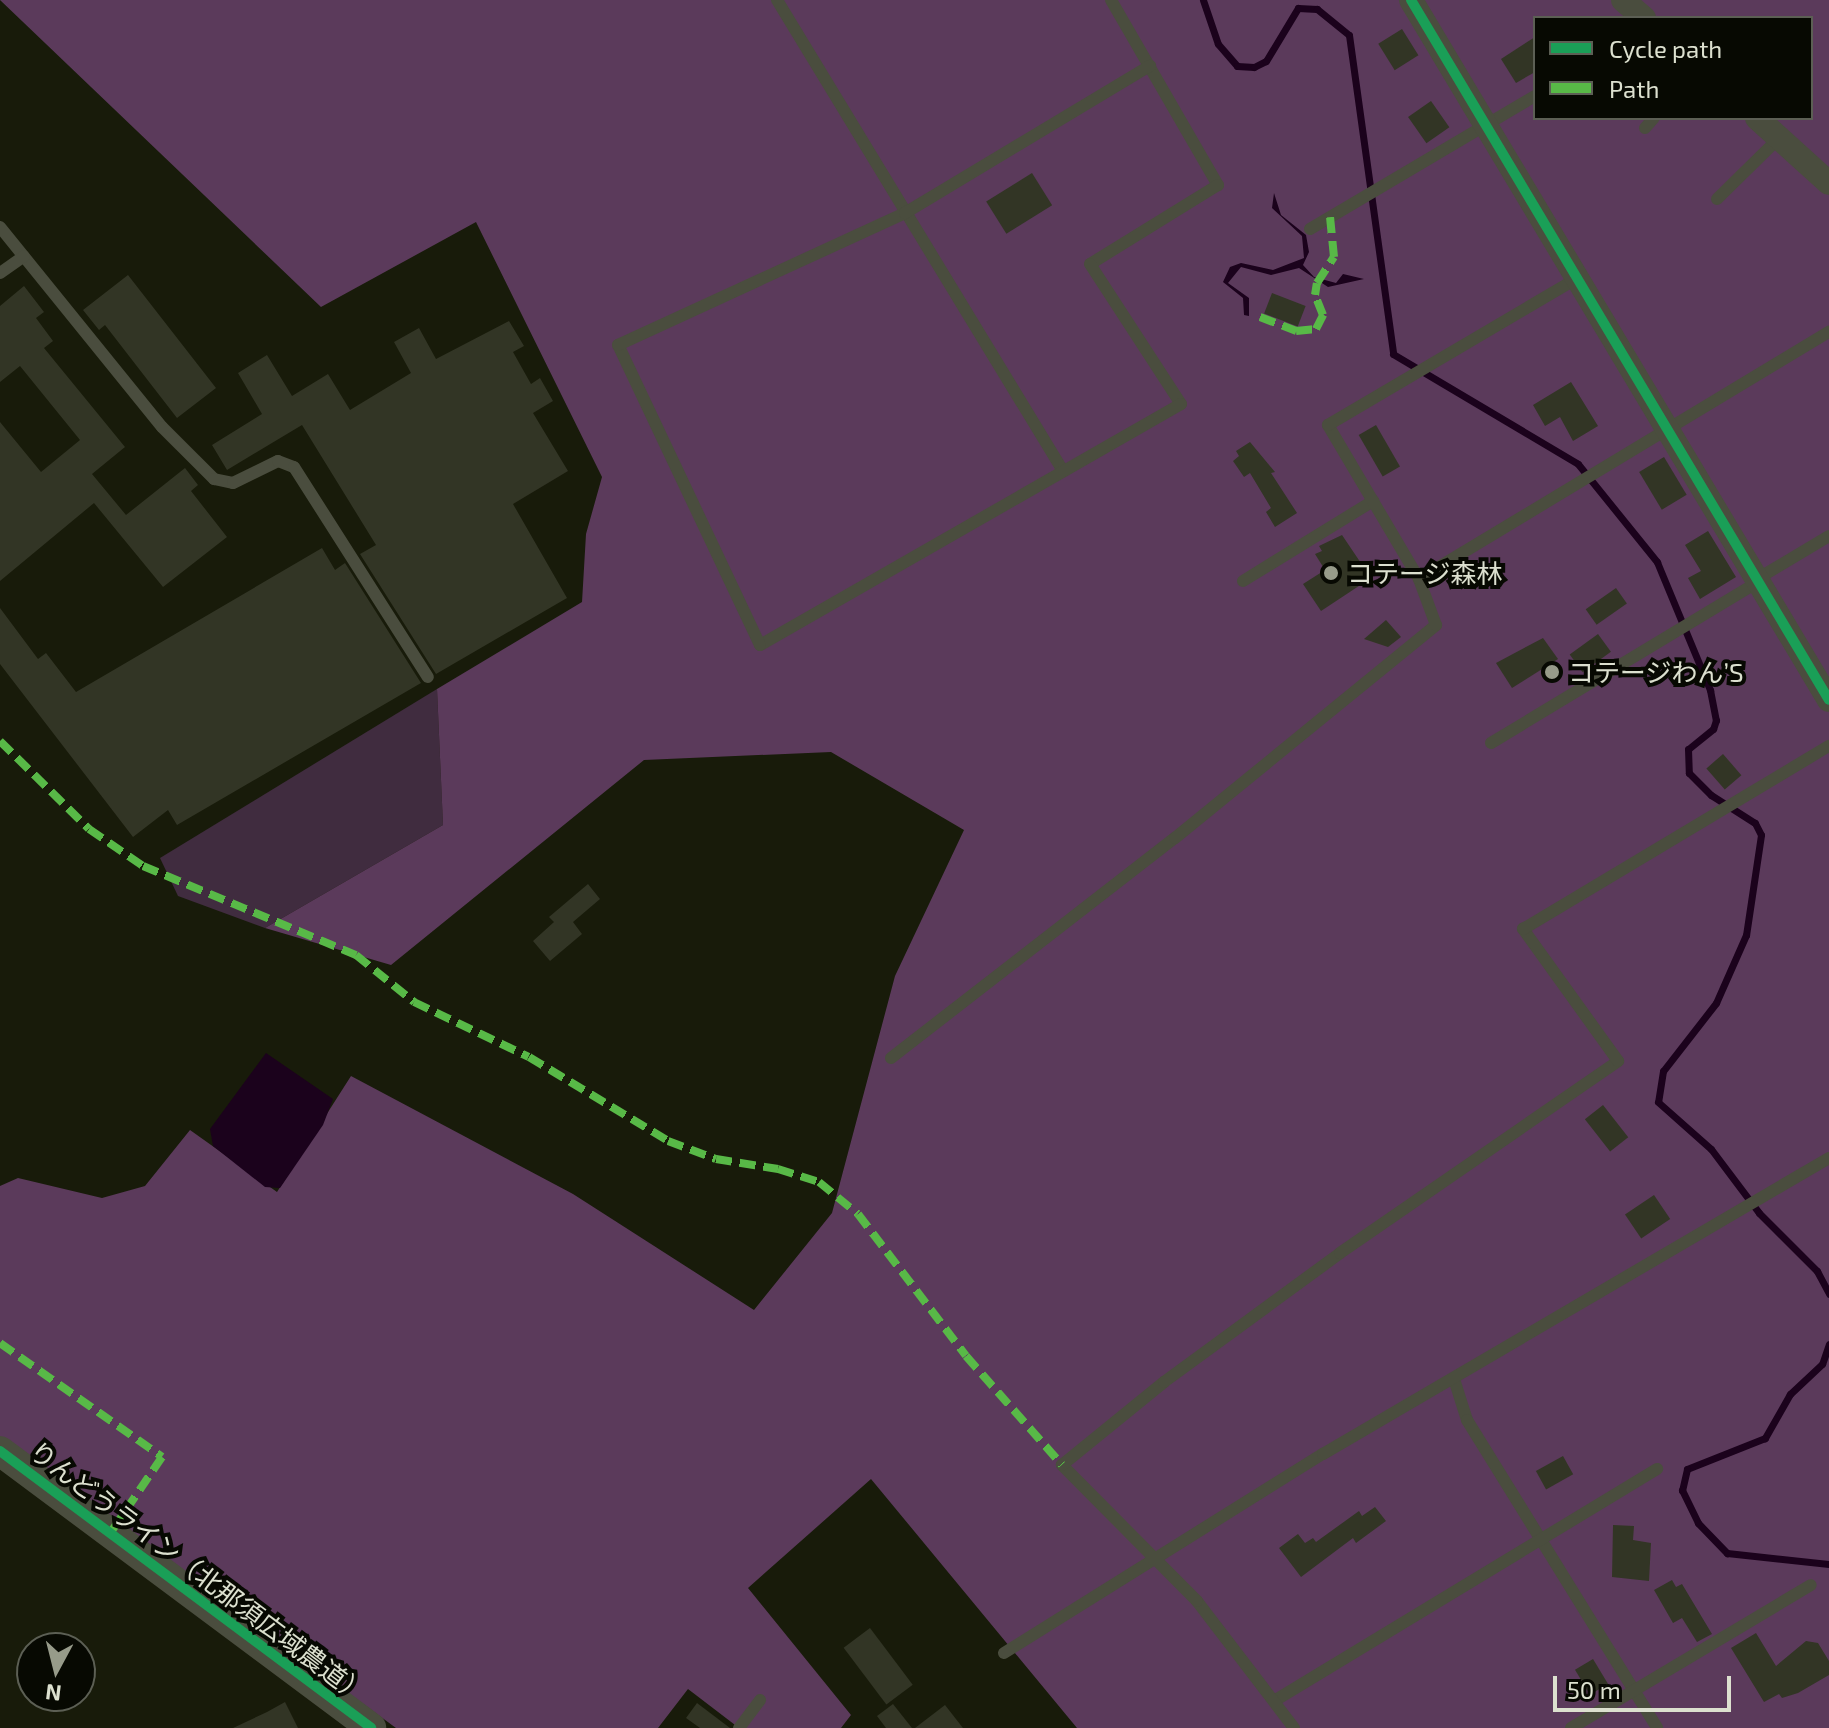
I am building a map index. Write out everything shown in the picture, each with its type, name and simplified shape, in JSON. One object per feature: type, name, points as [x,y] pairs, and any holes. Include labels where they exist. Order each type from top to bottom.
[{"type":"street","points":[[1411,0],[1829,700]]},
{"type":"street","points":[[1623,0],[1642,16]]},
{"type":"street","points":[[1759,120],[1829,183]]},
{"type":"street","name":"りんどうライン（北那須広域農道）","points":[[0,1451],[371,1728]]},
{"type":"lane","points":[[777,0],[1063,471]]},
{"type":"lane","points":[[1111,0],[1150,66],[1218,185],[1090,264],[1181,404],[760,645],[618,345],[905,213],[1150,66]]},
{"type":"lane","points":[[1310,229],[1533,97]]},
{"type":"lane","points":[[1645,128],[1652,120]]},
{"type":"lane","points":[[1717,199],[1779,138]]},
{"type":"lane","points":[[0,227],[162,427],[214,479],[233,483],[278,461],[294,467],[428,677]]},
{"type":"lane","points":[[0,273],[24,256]]},
{"type":"lane","points":[[891,1058],[1077,916],[1436,625],[1419,579],[1328,425],[1576,279]]},
{"type":"lane","points":[[1419,579],[1829,332]]},
{"type":"lane","points":[[1243,581],[1373,501]]},
{"type":"lane","points":[[1491,743],[1829,536]]},
{"type":"lane","points":[[1294,1728],[1197,1601],[1062,1465],[1164,1382],[1340,1253],[1618,1061],[1523,929],[1829,746]]},
{"type":"lane","points":[[1004,1653],[1154,1557],[1829,1158]]},
{"type":"lane","points":[[1454,1379],[1467,1420],[1657,1728]]},
{"type":"lane","points":[[1274,1701],[1657,1469]]},
{"type":"lane","points":[[1571,1728],[1632,1688],[1811,1585]]},
{"type":"lane","points":[[739,1728],[760,1700]]},
{"type":"shaded area","points":[[0,0],[1829,0],[1829,1728],[1077,1728],[871,1479],[748,1588],[851,1715],[841,1728],[739,1728],[688,1689],[658,1728],[396,1728],[0,1438],[0,1186],[18,1178],[102,1198],[145,1186],[190,1130],[277,1192],[351,1076],[573,1194],[754,1310],[832,1213],[895,976],[964,830],[831,752],[644,760],[391,965],[265,928],[443,825],[437,689],[582,602],[586,534],[602,477],[476,222],[321,307]]},
{"type":"shaded area","points":[[1274,193],[1281,215],[1306,235],[1309,252],[1303,265],[1314,277],[1336,283],[1343,274],[1364,279],[1328,287],[1299,268],[1271,275],[1241,267],[1228,283],[1249,298],[1249,316],[1244,315],[1243,298],[1223,282],[1230,267],[1241,263],[1273,270],[1304,258],[1302,236],[1272,208]]},
{"type":"shaded area","points":[[437,689],[443,825],[265,928],[178,896],[160,858]]},
{"type":"shaded area","points":[[266,1053],[333,1099],[323,1125],[280,1188],[265,1187],[213,1146],[210,1129]]},
{"type":"building","points":[[1402,29],[1418,55],[1395,70],[1378,44]]},
{"type":"building","points":[[1533,38],[1533,73],[1516,83],[1501,59]]},
{"type":"building","points":[[1431,101],[1449,127],[1426,143],[1408,117]]},
{"type":"building","points":[[1032,173],[1052,205],[1006,234],[986,202]]},
{"type":"building","points":[[128,275],[216,388],[177,418],[105,325],[99,330],[83,310]]},
{"type":"building","points":[[24,286],[44,312],[36,318],[53,341],[44,348],[125,447],[92,474],[126,515],[185,468],[198,485],[191,491],[227,537],[163,587],[94,503],[0,581],[0,422],[41,472],[80,440],[20,366],[0,382],[0,306]]},
{"type":"building","points":[[1272,293],[1306,306],[1298,326],[1264,314]]},
{"type":"building","points":[[509,321],[524,346],[513,352],[531,384],[540,378],[553,401],[533,413],[568,471],[513,504],[567,598],[436,674],[360,554],[376,545],[302,425],[227,470],[212,445],[262,414],[238,373],[267,355],[292,396],[328,374],[350,410],[411,373],[394,342],[419,328],[436,359]]},
{"type":"building","points":[[1571,382],[1598,426],[1573,441],[1560,417],[1545,426],[1533,405]]},
{"type":"building","points":[[1376,425],[1400,467],[1383,477],[1359,435]]},
{"type":"building","points":[[1250,442],[1275,472],[1271,473],[1297,513],[1275,527],[1266,512],[1271,508],[1250,473],[1244,477],[1233,461],[1239,456],[1236,451]]},
{"type":"building","points":[[1664,457],[1687,495],[1662,510],[1639,472]]},
{"type":"building","points":[[1708,531],[1736,577],[1700,599],[1688,578],[1701,571],[1685,545]]},
{"type":"building","points":[[1342,535],[1371,578],[1321,611],[1303,584],[1325,570],[1315,554],[1322,551],[1319,546]]},
{"type":"building","points":[[322,548],[335,570],[345,563],[421,683],[177,825],[168,810],[133,837],[0,664],[0,608],[38,659],[46,653],[76,692]]},
{"type":"building","points":[[1616,588],[1627,604],[1597,625],[1586,609]]},
{"type":"building","points":[[1386,620],[1401,637],[1388,647],[1364,639]]},
{"type":"building","points":[[1598,634],[1611,652],[1583,672],[1570,655]]},
{"type":"building","points":[[1543,638],[1558,659],[1512,688],[1496,663]]},
{"type":"building","points":[[1723,754],[1741,775],[1725,790],[1706,768]]},
{"type":"building","points":[[588,884],[600,899],[573,922],[582,934],[550,961],[533,941],[554,922],[549,917]]},
{"type":"building","points":[[1603,1105],[1628,1137],[1610,1151],[1585,1119]]},
{"type":"building","points":[[1654,1195],[1670,1219],[1641,1239],[1625,1215]]},
{"type":"building","points":[[1563,1456],[1573,1474],[1546,1489],[1536,1471]]},
{"type":"building","points":[[1375,1507],[1386,1521],[1356,1543],[1353,1538],[1301,1577],[1279,1548],[1298,1534],[1305,1543],[1313,1538],[1316,1542],[1359,1511],[1362,1516]]},
{"type":"building","points":[[1613,1525],[1634,1526],[1633,1540],[1651,1543],[1649,1581],[1612,1577]]},
{"type":"building","points":[[1672,1580],[1676,1587],[1682,1584],[1712,1634],[1697,1642],[1682,1618],[1673,1623],[1654,1590]]},
{"type":"building","points":[[870,1628],[913,1685],[886,1705],[844,1648]]},
{"type":"building","points":[[1756,1633],[1776,1666],[1806,1641],[1818,1643],[1829,1661],[1829,1675],[1798,1693],[1782,1698],[1779,1694],[1764,1702],[1731,1648]]},
{"type":"building","points":[[1593,1659],[1608,1684],[1590,1695],[1575,1670]]},
{"type":"building","points":[[285,1702],[298,1728],[233,1728],[267,1712]]},
{"type":"building","points":[[697,1703],[730,1728],[700,1728],[686,1718]]},
{"type":"building","points":[[893,1704],[912,1728],[886,1728],[877,1716]]},
{"type":"building","points":[[945,1705],[963,1728],[915,1728]]},
{"type":"waterway","points":[[1203,0],[1218,44],[1237,66],[1254,67],[1266,61],[1298,8],[1317,9],[1349,35],[1393,354],[1578,464],[1657,562],[1710,690],[1716,720],[1713,729],[1688,749],[1689,773],[1711,795],[1755,823],[1761,835],[1746,935],[1716,1003],[1663,1071],[1658,1102],[1711,1149],[1759,1213],[1817,1271],[1829,1294]]},
{"type":"waterway","points":[[1829,1344],[1822,1364],[1790,1394],[1765,1438],[1687,1469],[1682,1490],[1698,1523],[1727,1553],[1829,1564]]},
{"type":"marked path","points":[[1260,317],[1296,331],[1316,329],[1323,315],[1315,295],[1317,283],[1334,257],[1330,217]]},
{"type":"marked path","points":[[0,741],[89,829],[143,866],[356,955],[414,1002],[529,1057],[668,1141],[716,1159],[778,1169],[819,1182],[858,1214],[966,1356],[1062,1465]]},
{"type":"marked path","points":[[0,1343],[162,1457],[111,1532]]},
{"type":"cycle path","points":[[1411,0],[1829,700]]},
{"type":"cycle path","points":[[0,1451],[371,1728]]},
{"type":"place","name":"コテージ森林","points":[[1331,573]]},
{"type":"place","name":"コテージわん’S","points":[[1552,672]]}]
